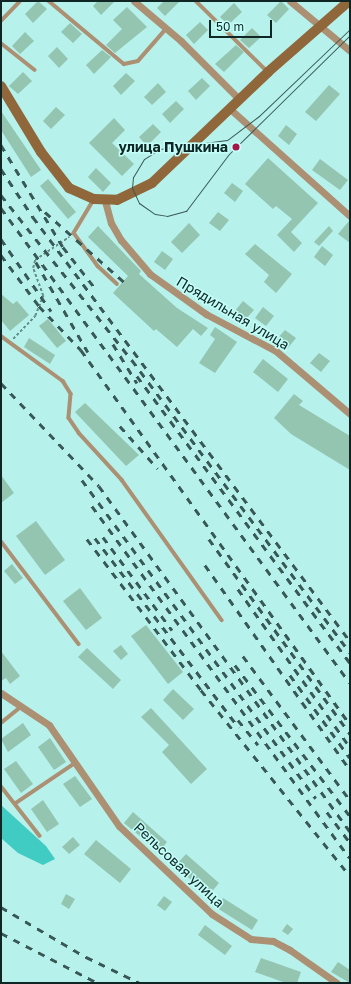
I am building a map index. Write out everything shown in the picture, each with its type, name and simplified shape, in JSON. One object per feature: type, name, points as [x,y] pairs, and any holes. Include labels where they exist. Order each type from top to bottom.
[{"type":"street","points":[[134,1],[165,30],[182,41],[239,99]]},
{"type":"street","points":[[290,1],[350,51]]},
{"type":"street","points":[[1,86],[54,170],[69,188],[94,199],[105,201],[134,194],[152,183],[229,108],[349,1]]},
{"type":"street","points":[[229,108],[350,216]]},
{"type":"street","name":"Прядильная улица","points":[[105,201],[111,223],[121,240],[150,274],[206,314],[276,351],[350,414]]},
{"type":"street","name":"Рельсовая улица","points":[[1,693],[49,725],[119,826],[212,914],[251,939],[273,941],[290,950],[337,983]]},
{"type":"lane","points":[[1,21],[20,1]]},
{"type":"lane","points":[[49,1],[124,64],[138,61],[165,30]]},
{"type":"lane","points":[[196,1],[268,72]]},
{"type":"lane","points":[[1,43],[35,70]]},
{"type":"lane","points":[[94,199],[74,233],[98,266],[117,284]]},
{"type":"lane","points":[[1,336],[69,388],[70,418],[79,433],[122,480],[222,620]]},
{"type":"lane","points":[[1,541],[79,644]]},
{"type":"lane","points":[[1,723],[22,706]]},
{"type":"lane","points":[[16,803],[76,762]]},
{"type":"lane","points":[[1,786],[16,803],[40,836]]},
{"type":"path","points":[[10,342],[35,316],[42,299],[35,260],[74,233]]},
{"type":"shaded area","points":[[1,805],[46,846],[55,859],[43,865],[18,853],[1,838]]},
{"type":"building","points":[[38,1],[47,9],[33,23],[25,14]]},
{"type":"building","points":[[98,1],[115,1],[101,15],[93,6]]},
{"type":"building","points":[[164,1],[180,1],[165,16],[157,8]]},
{"type":"building","points":[[281,1],[289,9],[276,23],[267,15]]},
{"type":"building","points":[[234,3],[242,12],[228,25],[220,17]]},
{"type":"building","points":[[127,7],[147,27],[115,53],[106,45],[122,29],[113,20]]},
{"type":"building","points":[[200,22],[208,30],[194,44],[186,35]]},
{"type":"building","points":[[70,23],[82,34],[73,43],[61,32]]},
{"type":"building","points":[[252,28],[261,37],[249,48],[240,40]]},
{"type":"building","points":[[25,32],[34,41],[20,54],[12,46]]},
{"type":"building","points":[[236,45],[244,52],[224,72],[215,64]]},
{"type":"building","points":[[57,47],[68,59],[59,68],[48,56]]},
{"type":"building","points":[[102,50],[111,57],[94,74],[86,65]]},
{"type":"building","points":[[23,72],[32,81],[18,94],[9,86]]},
{"type":"building","points":[[126,73],[135,81],[121,95],[113,86]]},
{"type":"building","points":[[202,78],[210,86],[196,100],[188,91]]},
{"type":"building","points":[[158,83],[166,92],[152,105],[144,97]]},
{"type":"building","points":[[329,85],[340,94],[316,121],[305,112]]},
{"type":"building","points":[[176,101],[184,109],[170,123],[162,114]]},
{"type":"building","points":[[56,107],[65,115],[51,129],[43,121]]},
{"type":"building","points":[[1,111],[41,170],[31,177],[1,130]]},
{"type":"building","points":[[114,118],[125,130],[112,143],[134,164],[122,176],[89,143]]},
{"type":"building","points":[[153,124],[161,132],[147,146],[139,137]]},
{"type":"building","points":[[286,125],[297,134],[289,145],[278,136]]},
{"type":"building","points":[[268,158],[318,203],[291,232],[302,243],[294,252],[277,235],[292,219],[276,206],[273,209],[245,184]]},
{"type":"building","points":[[320,159],[348,180],[340,190],[312,170]]},
{"type":"building","points":[[96,168],[111,183],[103,192],[88,177]]},
{"type":"building","points":[[48,179],[76,212],[68,219],[40,186]]},
{"type":"building","points":[[232,183],[243,191],[235,202],[224,193]]},
{"type":"building","points":[[218,212],[229,220],[220,231],[209,223]]},
{"type":"building","points":[[350,221],[350,243],[338,234]]},
{"type":"building","points":[[189,223],[200,235],[182,253],[171,242]]},
{"type":"building","points":[[98,226],[141,271],[139,274],[177,308],[208,328],[201,336],[193,329],[177,347],[156,329],[154,331],[113,293],[128,276],[88,237]]},
{"type":"building","points":[[329,226],[333,231],[319,246],[314,242]]},
{"type":"building","points":[[255,244],[292,274],[276,293],[264,282],[269,275],[245,254]]},
{"type":"building","points":[[322,246],[333,255],[325,266],[314,257]]},
{"type":"building","points":[[162,251],[173,259],[165,270],[154,262]]},
{"type":"building","points":[[1,294],[13,304],[17,301],[29,315],[10,331],[1,320]]},
{"type":"building","points":[[243,301],[254,310],[245,320],[234,312]]},
{"type":"building","points":[[263,307],[274,316],[266,326],[255,318]]},
{"type":"building","points":[[48,319],[66,341],[57,348],[39,326]]},
{"type":"building","points":[[215,327],[237,342],[215,373],[199,363],[215,339],[210,335]]},
{"type":"building","points":[[285,330],[296,338],[287,349],[276,340]]},
{"type":"building","points":[[29,338],[55,355],[50,364],[24,347]]},
{"type":"building","points":[[319,353],[330,361],[321,372],[310,363]]},
{"type":"building","points":[[263,359],[288,379],[278,392],[253,372]]},
{"type":"building","points":[[294,394],[303,401],[299,405],[350,436],[350,470],[291,434],[274,418]]},
{"type":"building","points":[[85,403],[139,455],[126,466],[75,412]]},
{"type":"building","points":[[1,475],[14,493],[1,503]]},
{"type":"building","points":[[36,521],[65,560],[45,575],[16,536]]},
{"type":"building","points":[[12,564],[23,578],[15,584],[4,571]]},
{"type":"building","points":[[80,588],[102,618],[86,630],[63,601]]},
{"type":"building","points":[[146,625],[183,672],[168,684],[131,636]]},
{"type":"building","points":[[121,645],[128,654],[121,660],[113,651]]},
{"type":"building","points":[[87,648],[121,680],[113,689],[78,657]]},
{"type":"building","points":[[1,651],[20,676],[10,684],[6,678],[1,681]]},
{"type":"building","points":[[173,689],[194,709],[183,720],[163,700]]},
{"type":"building","points":[[151,708],[207,769],[191,784],[162,752],[169,745],[141,717]]},
{"type":"building","points":[[23,723],[31,735],[8,752],[1,739]]},
{"type":"building","points":[[50,738],[66,762],[54,770],[38,747]]},
{"type":"building","points":[[16,761],[33,784],[21,793],[4,769]]},
{"type":"building","points":[[75,776],[92,799],[80,807],[63,784]]},
{"type":"building","points":[[43,800],[59,824],[47,832],[31,809]]},
{"type":"building","points":[[133,812],[167,842],[159,852],[124,823]]},
{"type":"building","points":[[73,837],[80,845],[69,854],[62,847]]},
{"type":"building","points":[[96,840],[131,869],[120,883],[84,854]]},
{"type":"building","points":[[186,854],[219,883],[209,895],[175,866]]},
{"type":"building","points":[[66,894],[75,899],[69,909],[61,904]]},
{"type":"building","points":[[164,896],[172,902],[165,911],[157,905]]},
{"type":"building","points":[[223,898],[258,920],[252,930],[217,908]]},
{"type":"building","points":[[287,924],[293,929],[288,935],[282,931]]},
{"type":"building","points":[[205,925],[232,946],[225,955],[198,935]]},
{"type":"building","points":[[261,958],[301,972],[297,983],[286,983],[255,972]]},
{"type":"building","points":[[338,962],[350,970],[350,983],[331,972]]},
{"type":"tram line","points":[[350,29],[259,116],[227,140],[160,149],[144,159],[133,177],[132,188],[139,203],[155,214],[167,216],[186,211],[229,154],[350,35]]},
{"type":"railway","points":[[1,145],[63,247],[95,288]]},
{"type":"railway","points":[[1,169],[33,217],[350,641]]},
{"type":"railway","points":[[1,195],[132,360],[350,653]]},
{"type":"railway","points":[[1,208],[350,683]]},
{"type":"railway","points":[[45,212],[124,282]]},
{"type":"railway","points":[[1,239],[51,311]]},
{"type":"railway","points":[[1,255],[39,306],[81,350],[350,724]]},
{"type":"railway","points":[[36,262],[88,352]]},
{"type":"railway","points":[[113,344],[137,383]]},
{"type":"railway","points":[[137,376],[350,663]]},
{"type":"railway","points":[[1,383],[99,486],[350,831]]},
{"type":"railway","points":[[120,426],[158,469]]},
{"type":"railway","points":[[82,480],[316,798]]},
{"type":"railway","points":[[92,506],[350,858]]},
{"type":"railway","points":[[103,537],[172,630]]},
{"type":"railway","points":[[95,538],[239,728]]},
{"type":"railway","points":[[87,539],[201,690],[350,876]]},
{"type":"railway","points":[[209,539],[350,734]]},
{"type":"railway","points":[[205,565],[350,770]]},
{"type":"railway","points":[[238,589],[350,747]]},
{"type":"railway","points":[[243,656],[350,800]]},
{"type":"railway","points":[[235,665],[350,816]]},
{"type":"railway","points":[[290,675],[350,758]]},
{"type":"railway","points":[[238,720],[258,745]]},
{"type":"railway","points":[[327,812],[350,842]]},
{"type":"railway","points":[[1,907],[86,957],[140,983]]},
{"type":"railway","points":[[1,933],[98,983]]},
{"type":"place","name":"улица Пушкина","points":[[236,147]]}]
